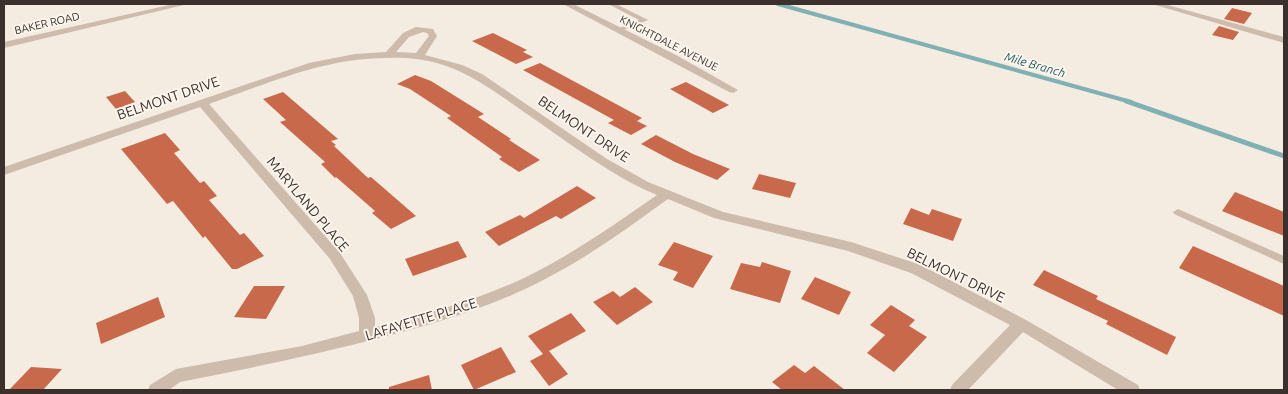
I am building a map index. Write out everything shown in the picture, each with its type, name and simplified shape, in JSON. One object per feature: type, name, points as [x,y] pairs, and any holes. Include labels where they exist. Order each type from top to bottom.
[{"type":"street","name":"BAKER ROAD","points":[[4,45],[184,4]]},
{"type":"street","name":"KNIGHTDALE AVENUE","points":[[567,4],[733,90]]},
{"type":"street","points":[[1156,4],[1284,40]]},
{"type":"street","points":[[389,55],[404,35],[418,30],[430,31],[433,36],[419,56]]},
{"type":"street","name":"BELMONT DRIVE","points":[[4,170],[312,65],[356,56],[419,56],[458,65],[479,76],[603,161],[665,195],[719,214],[851,247],[916,269],[1021,324],[1132,390]]},
{"type":"street","name":"MARYLAND PLACE","points":[[202,102],[335,256],[360,295],[367,318],[367,336]]},
{"type":"street","name":"LAFAYETTE PLACE","points":[[156,390],[176,376],[302,352],[367,336],[431,319],[484,300],[542,275],[600,241],[665,195]]},
{"type":"street","points":[[958,390],[1021,324]]},
{"type":"lane","points":[[611,4],[645,20],[619,30]]},
{"type":"lane","points":[[1178,212],[1284,260]]},
{"type":"building","points":[[1232,8],[1252,13],[1244,24],[1224,19]]},
{"type":"building","points":[[1219,26],[1239,32],[1233,40],[1212,35]]},
{"type":"building","points":[[493,33],[527,50],[523,52],[533,57],[516,64],[472,41]]},
{"type":"building","points":[[540,63],[642,118],[637,121],[647,126],[631,135],[608,123],[614,120],[523,70]]},
{"type":"building","points":[[415,75],[431,81],[484,114],[478,117],[540,160],[519,172],[499,159],[502,157],[447,118],[451,116],[410,89],[397,84]]},
{"type":"building","points":[[686,82],[729,105],[713,113],[670,89]]},
{"type":"building","points":[[125,91],[135,102],[116,109],[106,97]]},
{"type":"building","points":[[283,92],[338,139],[331,141],[336,145],[334,146],[368,178],[371,177],[416,216],[391,229],[372,213],[375,211],[335,178],[321,164],[325,162],[280,122],[286,120],[263,99]]},
{"type":"building","points":[[165,133],[180,150],[174,153],[200,183],[204,181],[217,196],[209,200],[240,235],[244,233],[264,256],[237,269],[232,269],[205,236],[203,238],[173,201],[167,204],[121,149]]},
{"type":"building","points":[[656,135],[693,154],[730,169],[717,180],[675,162],[641,144]]},
{"type":"building","points":[[759,174],[796,183],[790,198],[752,189]]},
{"type":"building","points":[[577,186],[596,198],[561,219],[556,216],[499,246],[485,232],[520,215],[524,218]]},
{"type":"building","points":[[1235,192],[1284,212],[1284,236],[1222,211]]},
{"type":"building","points":[[911,208],[929,215],[932,209],[962,219],[953,241],[903,224]]},
{"type":"building","points":[[458,241],[467,257],[413,276],[405,259]]},
{"type":"building","points":[[674,242],[713,256],[693,288],[673,280],[678,272],[658,265]]},
{"type":"building","points":[[1193,246],[1284,286],[1284,316],[1179,268]]},
{"type":"building","points":[[762,262],[791,271],[780,303],[730,289],[741,263],[760,267]]},
{"type":"building","points":[[1044,270],[1098,296],[1096,299],[1176,337],[1167,355],[1106,324],[1108,321],[1033,285]]},
{"type":"building","points":[[815,277],[851,292],[839,315],[801,299]]},
{"type":"building","points":[[254,286],[285,286],[266,319],[234,317]]},
{"type":"building","points":[[635,287],[653,302],[617,325],[593,302],[613,291],[620,297]]},
{"type":"building","points":[[158,297],[165,317],[101,344],[96,323]]},
{"type":"building","points":[[891,305],[915,320],[909,326],[927,337],[894,372],[867,353],[885,335],[870,325]]},
{"type":"building","points":[[571,313],[586,331],[549,351],[568,374],[549,386],[530,361],[543,354],[528,336]]},
{"type":"building","points":[[501,347],[516,372],[474,390],[461,365]]},
{"type":"building","points":[[794,365],[805,373],[814,366],[845,390],[782,390],[772,382]]},
{"type":"building","points":[[31,367],[62,369],[43,390],[9,390]]},
{"type":"building","points":[[429,375],[432,390],[389,390],[389,387]]},
{"type":"waterway","name":"Mile Branch","points":[[778,4],[1131,102]]},
{"type":"waterway","name":"Mile Branch","points":[[1126,101],[1284,156]]}]
